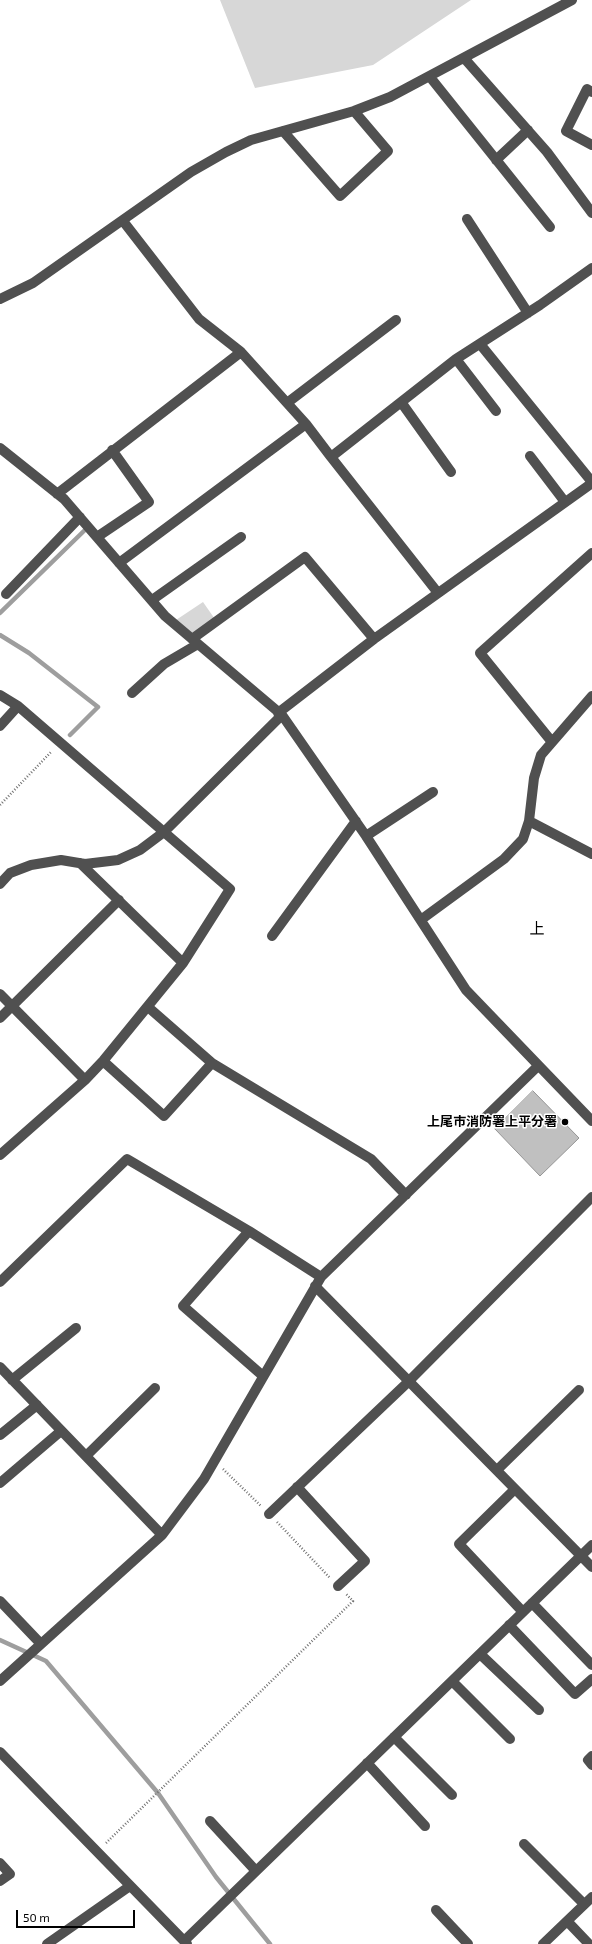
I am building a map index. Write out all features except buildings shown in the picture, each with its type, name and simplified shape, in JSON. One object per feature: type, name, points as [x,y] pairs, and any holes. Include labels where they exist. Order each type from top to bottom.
[{"type":"street","points":[[0,299],[33,283],[124,221],[192,172],[226,152],[251,140],[354,111],[390,97],[572,0]]},
{"type":"street","points":[[464,58],[547,152],[592,213]]},
{"type":"street","points":[[430,77],[550,227]]},
{"type":"street","points":[[592,92],[587,89],[566,131],[592,145]]},
{"type":"street","points":[[283,130],[340,196],[388,151],[354,111]]},
{"type":"street","points":[[496,160],[528,130]]},
{"type":"street","points":[[467,219],[528,313]]},
{"type":"street","points":[[124,221],[199,319],[240,352],[306,424],[438,593]]},
{"type":"street","points":[[331,457],[456,359],[528,313],[592,268]]},
{"type":"street","points":[[287,403],[396,320]]},
{"type":"street","points":[[0,884],[10,873],[31,865],[61,860],[85,864],[118,860],[140,850],[164,832],[280,714],[374,639],[592,483],[480,344]]},
{"type":"street","points":[[57,494],[240,352]]},
{"type":"street","points":[[456,359],[496,411]]},
{"type":"street","points":[[401,402],[451,472]]},
{"type":"street","points":[[119,563],[306,424]]},
{"type":"street","points":[[0,448],[57,494],[80,517],[165,616],[280,714],[356,821],[422,919],[466,990],[592,1122]]},
{"type":"street","points":[[97,537],[149,502],[112,450]]},
{"type":"street","points":[[530,456],[565,502]]},
{"type":"street","points":[[6,594],[80,517]]},
{"type":"street","points":[[152,600],[241,537]]},
{"type":"street","points":[[552,742],[480,653],[592,553]]},
{"type":"street","points":[[132,693],[164,664],[305,557],[374,639]]},
{"type":"street","points":[[0,695],[18,706],[230,889],[183,963],[148,1007],[85,1080],[0,1155]]},
{"type":"street","points":[[422,919],[504,859],[523,839],[529,820],[534,778],[541,754],[592,696]]},
{"type":"street","points":[[0,726],[18,706]]},
{"type":"street","points":[[366,836],[433,792]]},
{"type":"street","points":[[529,820],[592,854]]},
{"type":"street","points":[[272,936],[356,821]]},
{"type":"street","points":[[80,863],[183,963]]},
{"type":"street","points":[[0,1018],[119,900]]},
{"type":"street","points":[[0,994],[85,1080]]},
{"type":"street","points":[[148,1007],[212,1063],[371,1159],[406,1195]]},
{"type":"street","points":[[102,1060],[164,1116],[212,1063]]},
{"type":"street","points":[[0,1682],[162,1535],[204,1479],[315,1286],[322,1277],[538,1066]]},
{"type":"street","points":[[0,1282],[127,1159],[250,1231],[322,1277]]},
{"type":"street","points":[[269,1514],[408,1381],[592,1197]]},
{"type":"street","points":[[250,1231],[183,1306],[263,1376]]},
{"type":"street","points":[[315,1286],[592,1567]]},
{"type":"street","points":[[12,1380],[76,1328]]},
{"type":"street","points":[[0,1367],[162,1535]]},
{"type":"street","points":[[86,1456],[155,1388]]},
{"type":"street","points":[[497,1470],[579,1390]]},
{"type":"street","points":[[0,1435],[36,1405]]},
{"type":"street","points":[[0,1483],[61,1431]]},
{"type":"street","points":[[297,1488],[365,1560],[338,1586]]},
{"type":"street","points":[[515,1489],[458,1544],[523,1612]]},
{"type":"street","points":[[0,1752],[185,1943],[256,1871],[592,1545]]},
{"type":"street","points":[[0,1600],[41,1644]]},
{"type":"street","points":[[532,1603],[592,1665]]},
{"type":"street","points":[[509,1625],[575,1694],[592,1679]]},
{"type":"street","points":[[480,1654],[539,1710]]},
{"type":"street","points":[[452,1681],[510,1739]]},
{"type":"street","points":[[394,1737],[452,1795]]},
{"type":"street","points":[[592,1756],[588,1760],[592,1765]]},
{"type":"street","points":[[367,1763],[425,1826]]},
{"type":"street","points":[[210,1820],[256,1871]]},
{"type":"street","points":[[524,1844],[584,1904]]},
{"type":"street","points":[[0,1863],[10,1874],[0,1881]]},
{"type":"street","points":[[47,1944],[130,1886]]},
{"type":"street","points":[[544,1944],[592,1897]]},
{"type":"street","points":[[436,1910],[468,1944]]},
{"type":"street","points":[[566,1921],[589,1944]]},
{"type":"path","points":[[0,805],[60,742]]},
{"type":"path","points":[[97,1852],[353,1601],[269,1514],[214,1461]]},
{"type":"shaded area","points":[[220,0],[471,0],[373,65],[255,88]]},
{"type":"shaded area","points":[[203,602],[217,622],[192,639],[173,622]]},
{"type":"waterway","points":[[0,613],[88,527]]},
{"type":"waterway","points":[[0,635],[29,653],[98,707],[70,735]]},
{"type":"waterway","points":[[0,1640],[46,1661],[158,1793],[216,1877],[270,1944]]},
{"type":"place","name":"上尾市消防署上平分署","points":[[565,1122]]},
{"type":"district","name":"上","points":[[537,929]]}]
